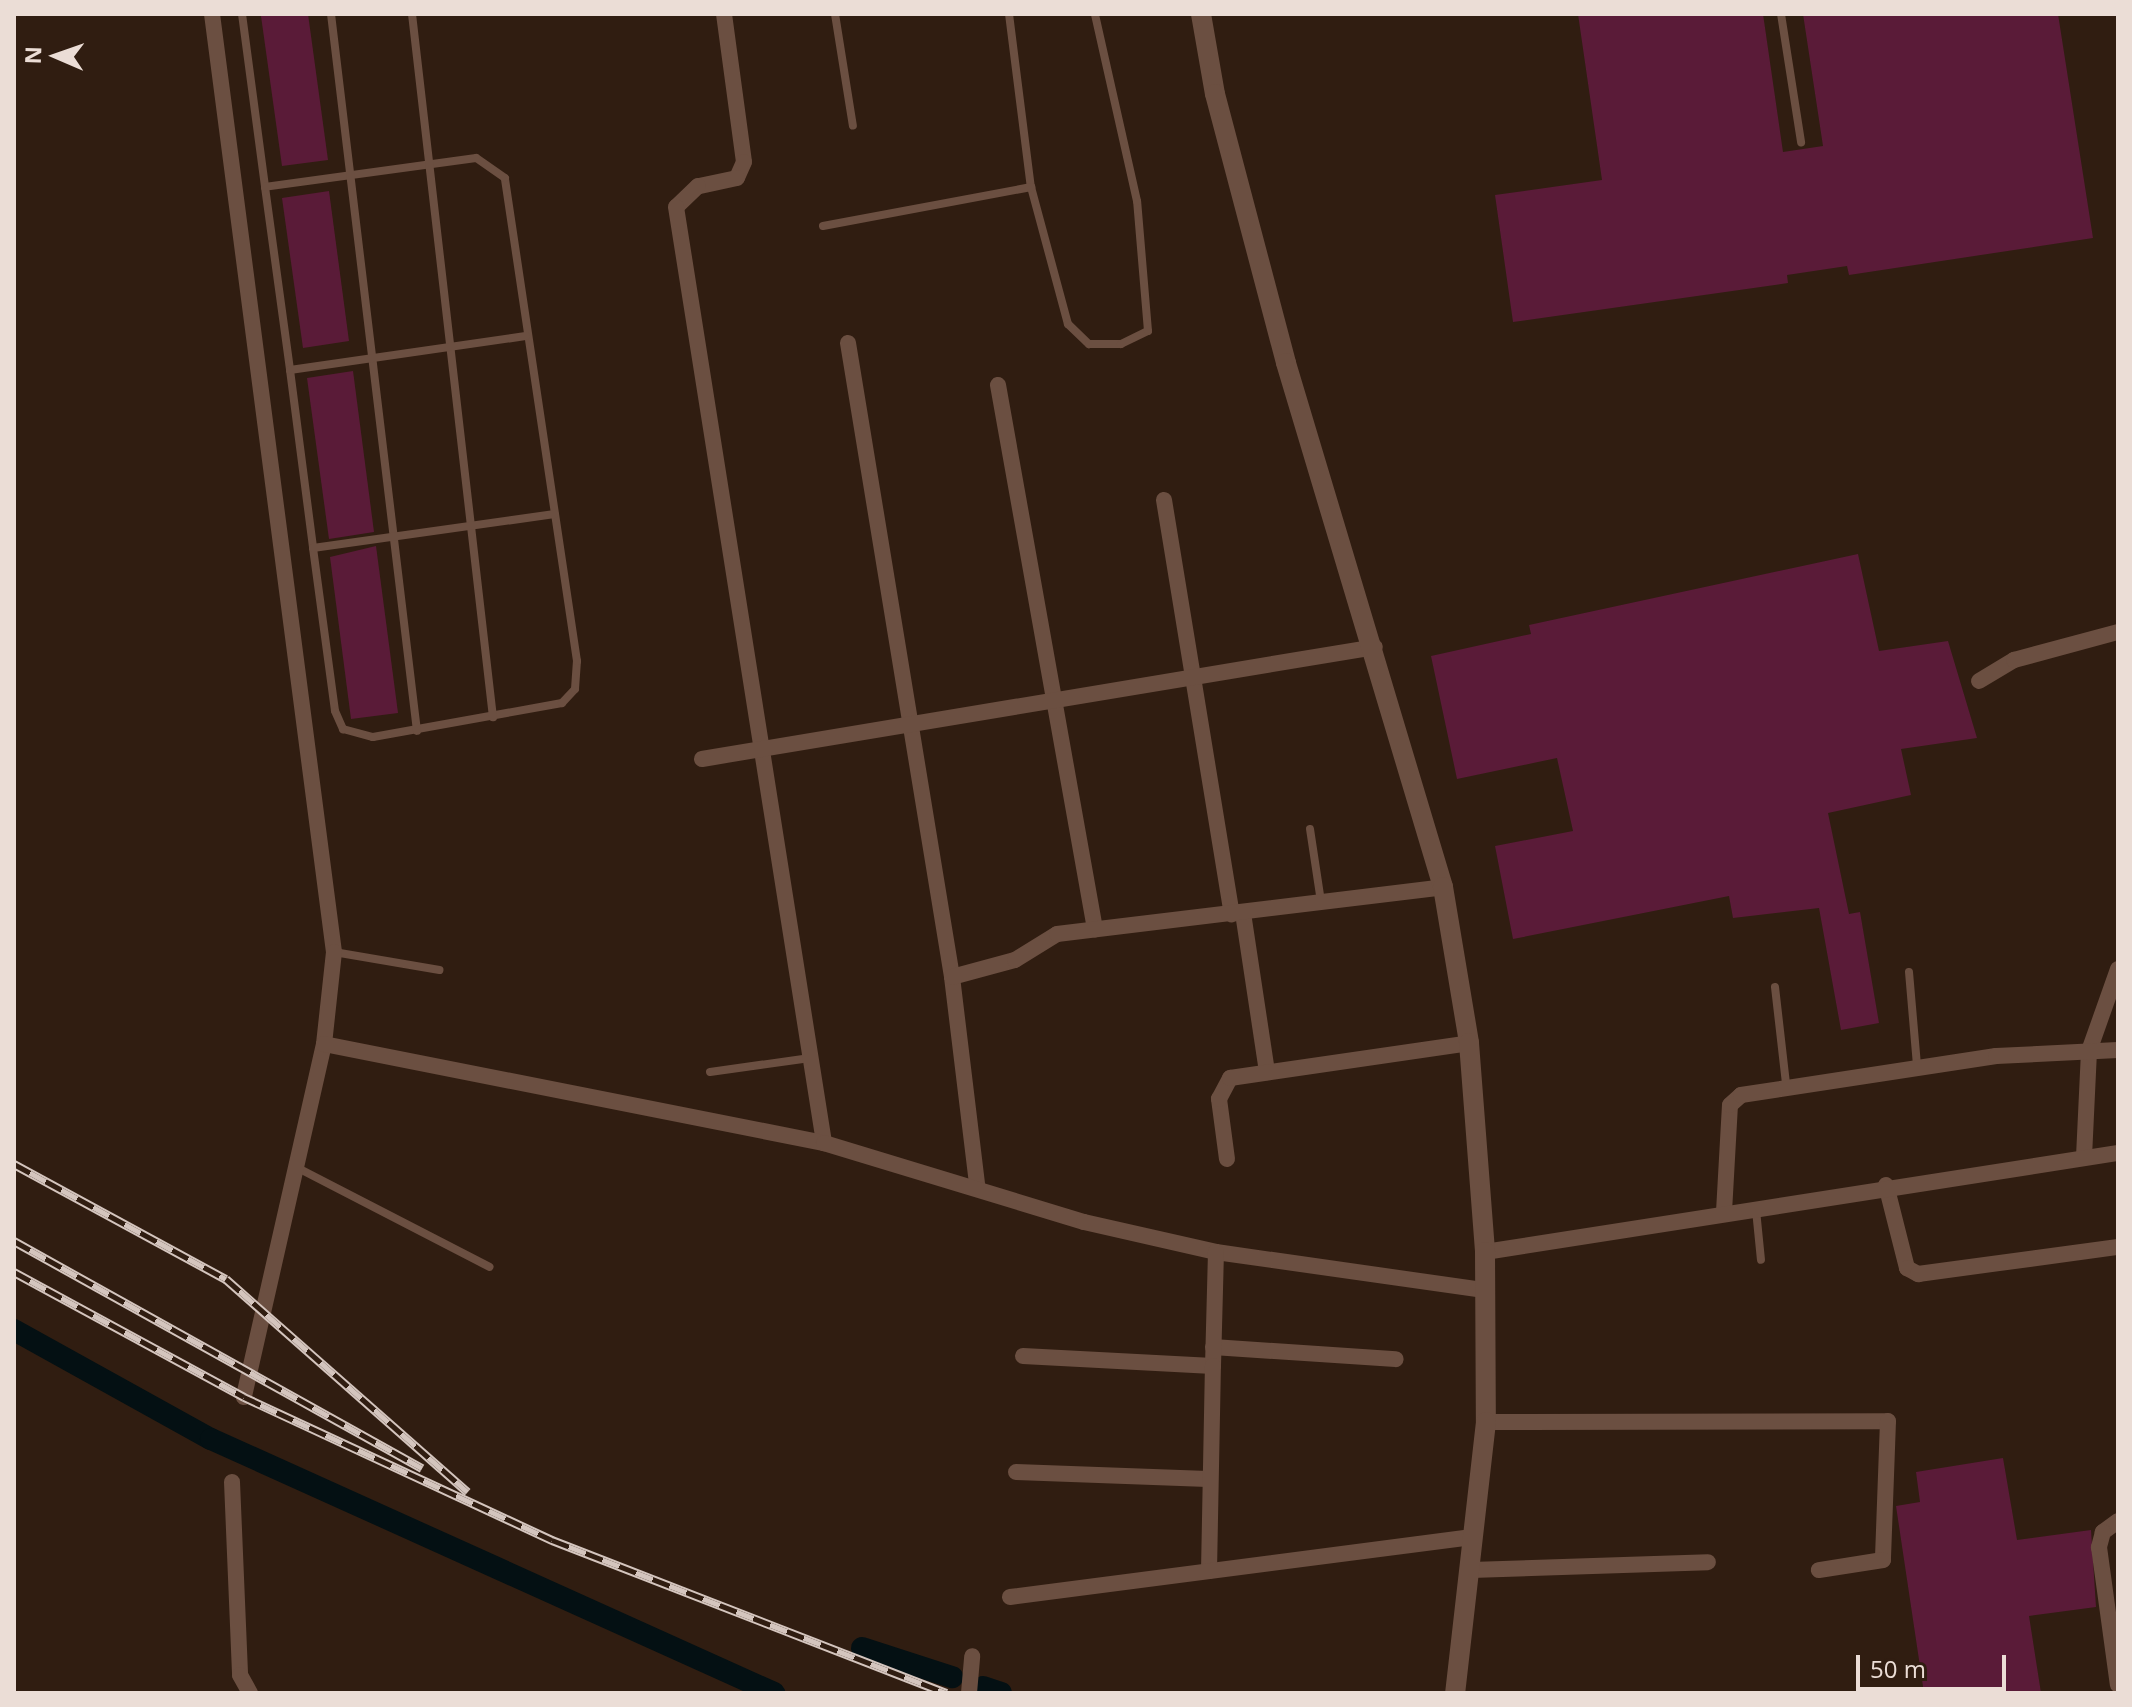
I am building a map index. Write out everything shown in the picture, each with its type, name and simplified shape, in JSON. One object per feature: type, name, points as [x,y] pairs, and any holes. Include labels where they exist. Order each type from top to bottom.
[{"type":"street","points":[[212,14],[334,952],[324,1044],[294,1165],[244,1397]]},
{"type":"street","points":[[724,14],[744,162],[737,178],[698,186],[676,207],[757,750],[824,1143]]},
{"type":"street","points":[[1201,14],[1215,94],[1286,363],[1375,647],[1443,887],[1469,1043],[1485,1252],[1486,1422],[1455,1693]]},
{"type":"street","points":[[848,343],[952,977],[977,1185]]},
{"type":"street","points":[[998,385],[1095,929]]},
{"type":"street","points":[[1164,500],[1188,674],[1267,1072]]},
{"type":"street","points":[[1979,681],[2014,660],[2118,632]]},
{"type":"street","points":[[702,759],[911,721],[1055,700],[1188,674],[1375,647]]},
{"type":"street","points":[[952,977],[1015,960],[1057,934],[1443,887]]},
{"type":"street","points":[[2084,1157],[2089,1051],[2118,969]]},
{"type":"street","points":[[1227,1159],[1220,1086],[1241,1074],[1469,1043]]},
{"type":"street","points":[[324,1044],[824,1143],[977,1185],[1084,1222],[1216,1252],[1484,1290]]},
{"type":"street","points":[[1724,1212],[1730,1105],[1786,1084],[1917,1066],[2118,1050]]},
{"type":"street","points":[[1485,1252],[1724,1212],[1756,1210],[1886,1185],[2118,1153]]},
{"type":"street","points":[[1886,1185],[1907,1268],[1918,1274],[2118,1247]]},
{"type":"street","points":[[1209,1571],[1208,1479],[1216,1252]]},
{"type":"street","points":[[1213,1347],[1396,1359]]},
{"type":"street","points":[[1023,1356],[1213,1366]]},
{"type":"street","points":[[1486,1422],[1888,1421],[1883,1560],[1819,1570]]},
{"type":"street","points":[[1016,1472],[1208,1479]]},
{"type":"street","points":[[232,1482],[240,1675],[250,1693]]},
{"type":"street","points":[[2118,1521],[2103,1532],[2099,1547],[2118,1685]]},
{"type":"street","points":[[1010,1597],[1472,1537]]},
{"type":"street","points":[[1471,1570],[1708,1562]]},
{"type":"street","points":[[969,1693],[972,1656]]},
{"type":"lane","points":[[242,14],[265,187],[290,370],[313,548],[343,729],[373,737],[543,711],[575,689],[555,514],[526,336],[505,178],[476,158],[265,187]]},
{"type":"lane","points":[[331,14],[354,176],[417,731]]},
{"type":"lane","points":[[412,14],[433,164],[493,717]]},
{"type":"lane","points":[[835,14],[853,126]]},
{"type":"lane","points":[[1009,14],[1031,187],[1068,324],[1089,344],[1121,344],[1148,331],[1137,201],[1095,14]]},
{"type":"lane","points":[[1781,14],[1801,142]]},
{"type":"lane","points":[[823,226],[1031,187]]},
{"type":"lane","points":[[290,370],[526,336]]},
{"type":"lane","points":[[313,548],[555,514]]},
{"type":"lane","points":[[1310,829],[1321,903]]},
{"type":"lane","points":[[334,952],[439,970]]},
{"type":"lane","points":[[1909,972],[1917,1066]]},
{"type":"lane","points":[[1775,987],[1786,1084]]},
{"type":"lane","points":[[710,1072],[810,1058]]},
{"type":"lane","points":[[294,1165],[490,1267]]},
{"type":"lane","points":[[1756,1210],[1761,1260]]},
{"type":"building","points":[[308,14],[328,160],[282,166],[261,16]]},
{"type":"building","points":[[1578,14],[1763,14],[1783,152],[1823,146],[1803,14],[2058,14],[2093,238],[1849,275],[1847,266],[1787,275],[1788,283],[1513,322],[1495,195],[1602,180]]},
{"type":"building","points":[[329,191],[349,341],[303,348],[282,198]]},
{"type":"building","points":[[353,371],[374,532],[329,539],[307,378]]},
{"type":"building","points":[[376,546],[398,713],[351,719],[330,557]]},
{"type":"building","points":[[1858,554],[1879,651],[1948,641],[1977,738],[1901,749],[1911,795],[1828,813],[1849,914],[1860,912],[1879,1023],[1841,1030],[1819,908],[1733,918],[1729,896],[1513,939],[1495,846],[1573,831],[1557,758],[1457,779],[1431,656],[1531,634],[1529,625]]},
{"type":"building","points":[[2003,1458],[2017,1540],[2091,1530],[2096,1607],[2029,1616],[2041,1693],[1924,1693],[1896,1506],[1920,1502],[1916,1472]]},
{"type":"waterway","points":[[14,1330],[211,1439],[774,1693]]},
{"type":"waterway","points":[[862,1648],[952,1677]]},
{"type":"waterway","points":[[983,1687],[1001,1693]]},
{"type":"railway","points":[[14,1164],[226,1279],[468,1492]]},
{"type":"railway","points":[[14,1241],[422,1468]]},
{"type":"railway","points":[[14,1272],[244,1397],[552,1540],[946,1693]]}]
